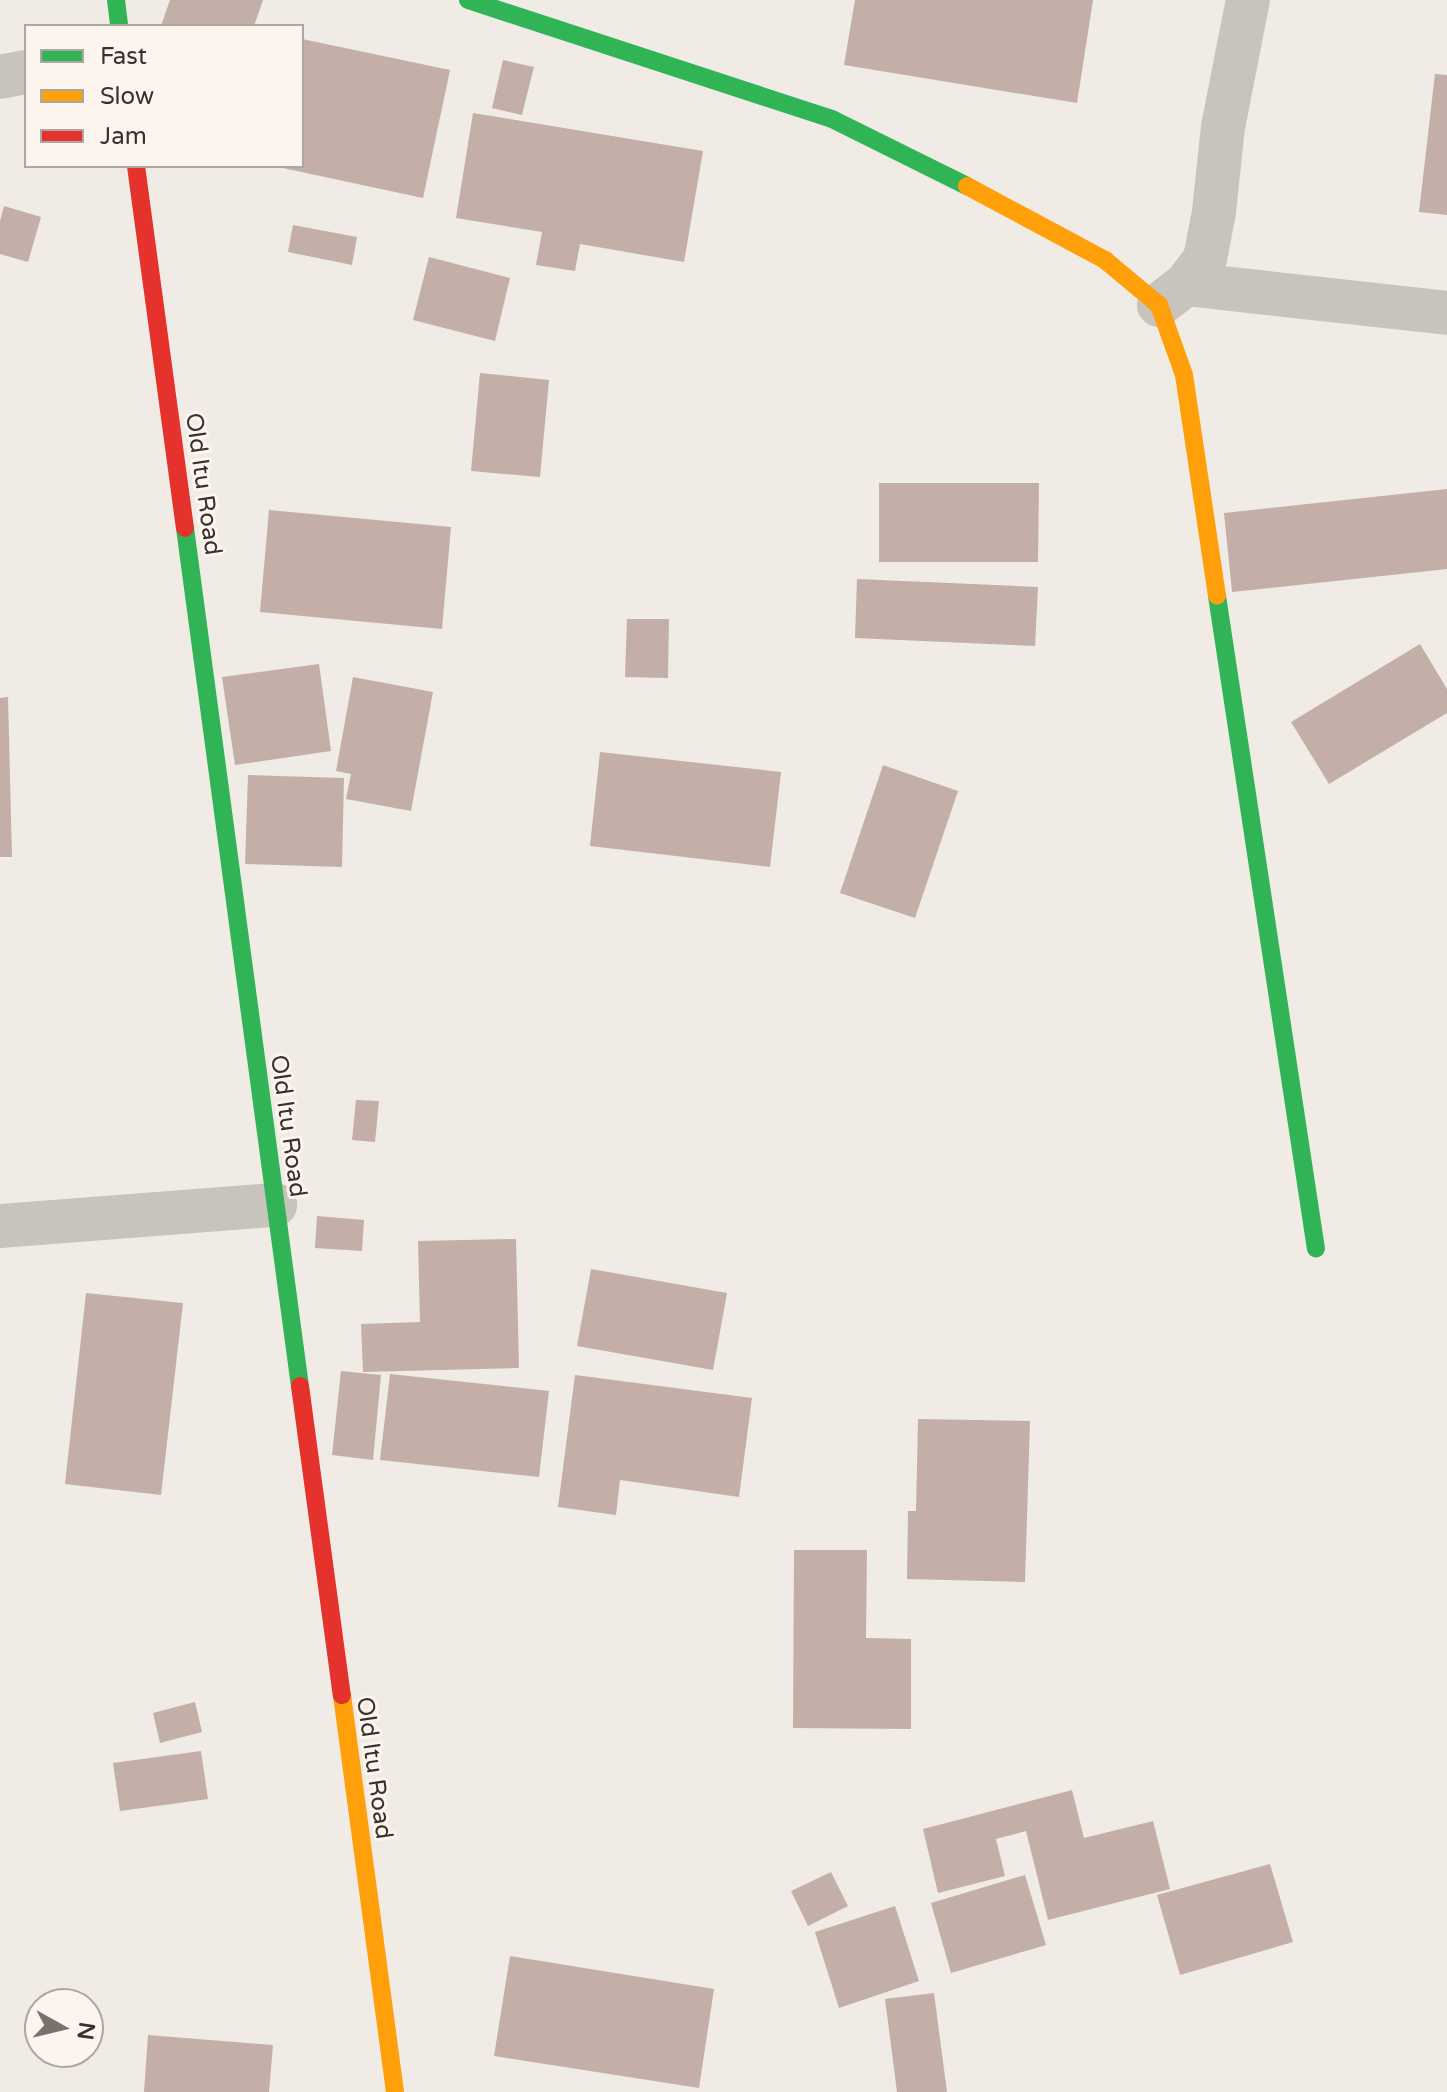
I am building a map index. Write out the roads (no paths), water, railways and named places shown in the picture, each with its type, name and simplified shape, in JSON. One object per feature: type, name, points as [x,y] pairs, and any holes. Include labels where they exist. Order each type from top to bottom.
[{"type":"street","points":[[116,0],[119,24]]},
{"type":"street","points":[[468,0],[832,119],[1054,230],[1172,294],[1447,313]]},
{"type":"street","points":[[1172,294],[1205,259],[1223,127],[1248,0]]},
{"type":"street","points":[[0,77],[24,72]]},
{"type":"street","name":"Old Itu Road","points":[[136,168],[395,2092]]},
{"type":"street","points":[[1172,294],[1316,1249]]},
{"type":"street","points":[[0,1226],[275,1205]]}]
